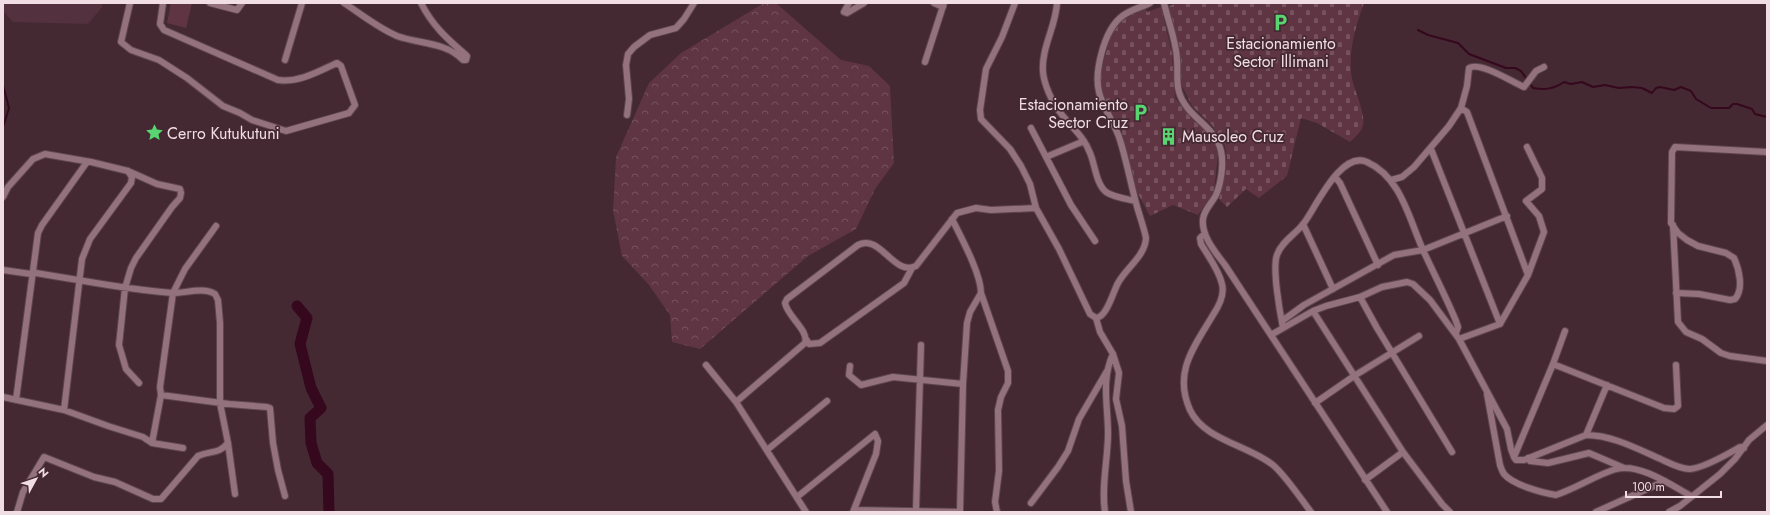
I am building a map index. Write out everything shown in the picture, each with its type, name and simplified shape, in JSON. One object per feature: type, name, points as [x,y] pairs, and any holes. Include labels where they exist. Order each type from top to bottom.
[{"type":"street","points":[[130,3],[121,42],[126,47],[164,63],[187,78],[223,106],[252,120],[286,131],[349,112],[353,109],[354,105],[339,64],[337,63],[300,78],[285,81],[278,80],[164,30],[160,24],[163,3]]},
{"type":"street","points":[[210,3],[237,10],[242,3]]},
{"type":"street","points":[[285,60],[302,3]]},
{"type":"street","points":[[344,3],[397,36],[436,45],[455,53],[463,60],[466,60],[467,56],[440,32],[428,18],[421,3]]},
{"type":"street","points":[[628,115],[630,99],[626,64],[628,54],[634,46],[650,35],[676,28],[684,19],[694,3]]},
{"type":"street","points":[[849,3],[844,12],[847,13],[864,3]]},
{"type":"street","points":[[926,62],[943,5],[934,3]]},
{"type":"street","points":[[1015,3],[1002,37],[986,69],[980,110],[981,119],[1010,149],[1021,166],[1030,184],[1036,208],[1060,248],[1090,314],[1096,318],[1100,332],[1113,354],[1118,373],[1116,399],[1122,426],[1126,481],[1131,512]]},
{"type":"street","points":[[1057,3],[1053,25],[1043,57],[1043,72],[1045,81],[1058,110],[1084,141],[1090,151],[1103,189],[1108,194],[1135,201]]},
{"type":"street","points":[[1096,318],[1102,316],[1120,278],[1145,246],[1146,238],[1115,125],[1106,110],[1099,92],[1098,72],[1105,44],[1113,26],[1120,18],[1130,11],[1150,3]]},
{"type":"street","points":[[1164,3],[1177,58],[1179,93],[1188,108],[1211,130],[1218,140],[1222,152],[1218,190],[1207,209],[1203,220],[1205,233],[1208,240],[1387,512]]},
{"type":"street","points":[[1391,180],[1402,177],[1431,149],[1461,108],[1467,86],[1468,70],[1472,66],[1486,68],[1524,87],[1536,71],[1544,67]]},
{"type":"street","points":[[1461,108],[1467,112],[1528,275]]},
{"type":"street","points":[[1032,128],[1071,205],[1094,241]]},
{"type":"street","points":[[1046,157],[1084,141]]},
{"type":"street","points":[[1457,336],[1500,324],[1528,275],[1544,232],[1539,216],[1526,201],[1542,189],[1542,178],[1528,147]]},
{"type":"street","points":[[1676,293],[1699,294],[1730,300],[1735,299],[1739,291],[1739,273],[1734,258],[1726,253],[1698,246],[1687,240],[1678,233],[1671,223],[1672,152],[1676,147],[1767,152]]},
{"type":"street","points":[[1431,149],[1500,324]]},
{"type":"street","points":[[3,197],[8,187],[37,156],[45,154],[128,171],[157,184],[176,186],[180,188],[180,198],[136,258],[131,268],[125,288],[119,345],[126,369],[138,383]]},
{"type":"street","points":[[1282,324],[1275,263],[1279,250],[1304,224],[1335,176],[1352,162],[1362,160],[1381,171],[1391,180],[1407,209],[1423,250],[1441,285],[1456,321],[1458,327],[1457,336]]},
{"type":"street","points":[[16,400],[31,274],[38,233],[42,225],[87,162]]},
{"type":"street","points":[[64,410],[82,259],[90,239],[131,183],[132,177],[128,171]]},
{"type":"street","points":[[1335,176],[1340,183],[1378,265]]},
{"type":"street","points":[[912,268],[908,269],[900,266],[868,243],[858,245],[787,299],[785,303],[788,311],[805,334],[809,344],[820,343],[904,283],[912,268],[918,263],[957,213],[968,210],[1036,208]]},
{"type":"street","points":[[1271,336],[1282,324],[1304,305],[1394,255],[1423,250],[1507,216]]},
{"type":"street","points":[[952,219],[980,283],[981,293],[1008,371],[1008,383],[1001,397],[998,410],[999,471],[995,502],[997,512]]},
{"type":"street","points":[[1304,224],[1333,289]]},
{"type":"street","points":[[1673,225],[1678,322],[1686,332],[1730,356],[1767,361]]},
{"type":"street","points":[[152,443],[161,396],[160,388],[173,293],[186,269],[216,226]]},
{"type":"street","points":[[1205,233],[1200,238],[1201,244],[1222,284],[1222,297],[1219,306],[1196,342],[1187,361],[1183,378],[1186,398],[1195,417],[1215,435],[1249,450],[1273,465],[1311,512]]},
{"type":"street","points":[[3,270],[31,274],[36,273],[125,288],[173,293],[212,292],[215,294],[218,300],[220,323],[220,403],[228,442],[235,494]]},
{"type":"street","points":[[1282,324],[1360,297],[1382,287],[1407,282],[1413,284],[1430,300],[1457,336],[1507,429],[1516,460],[1528,458],[1586,435],[1594,435],[1632,446],[1676,466],[1687,469],[1695,468],[1727,455],[1740,447],[1744,448]]},
{"type":"street","points":[[797,497],[875,434],[878,441],[876,454],[853,511],[960,512],[962,384],[967,323],[970,312],[981,293]]},
{"type":"street","points":[[1360,297],[1452,452]]},
{"type":"street","points":[[1313,312],[1403,452],[1442,504],[1450,512]]},
{"type":"street","points":[[1514,457],[1553,364],[1565,331]]},
{"type":"street","points":[[1315,403],[1354,376],[1419,336]]},
{"type":"street","points":[[736,402],[801,347],[806,339]]},
{"type":"street","points":[[916,511],[921,345]]},
{"type":"street","points":[[1031,503],[1058,468],[1068,451],[1079,419],[1108,370],[1113,354]]},
{"type":"street","points":[[1553,364],[1664,408],[1674,409],[1678,406],[1676,364]]},
{"type":"street","points":[[706,365],[736,402],[806,512]]},
{"type":"street","points":[[850,366],[849,375],[861,386],[893,377],[962,384]]},
{"type":"street","points":[[1105,512],[1103,499],[1108,432],[1106,402],[1108,370]]},
{"type":"street","points":[[1586,435],[1607,385]]},
{"type":"street","points":[[1485,387],[1500,465],[1504,474],[1514,482],[1548,494],[1556,495],[1616,470],[1632,468],[1665,481],[1691,496]]},
{"type":"street","points":[[161,396],[220,403],[267,406],[270,408],[273,443],[285,496]]},
{"type":"street","points":[[3,397],[64,410],[143,437],[152,443],[183,448]]},
{"type":"street","points":[[767,450],[827,400]]},
{"type":"street","points":[[1669,512],[1680,506],[1720,474],[1758,432],[1767,425]]},
{"type":"street","points":[[17,512],[23,492],[44,457],[94,477],[115,482],[153,499],[161,499],[198,456],[205,452],[217,452],[223,449],[228,442]]},
{"type":"street","points":[[1365,480],[1403,452]]},
{"type":"street","points":[[1528,458],[1530,461],[1548,463],[1589,453],[1624,468]]},
{"type":"street","points":[[1596,512],[1665,481]]},
{"type":"shaded area","points":[[3,3],[100,3],[103,6],[88,24],[13,22],[3,11]]},
{"type":"green space","points":[[171,3],[192,3],[186,28],[167,23]]},
{"type":"green space","points":[[764,3],[776,3],[841,60],[869,66],[890,86],[894,163],[875,189],[856,229],[808,256],[700,349],[672,342],[670,315],[649,285],[622,256],[613,210],[616,157],[649,83],[681,53]]},
{"type":"green space","points":[[1177,3],[1364,3],[1358,20],[1351,54],[1352,78],[1363,116],[1363,123],[1360,132],[1350,142],[1317,123],[1301,118],[1287,176],[1259,198],[1246,189],[1227,207],[1219,199],[1227,158],[1225,146],[1212,125],[1192,106],[1182,86],[1180,57],[1169,11],[1169,6]]},
{"type":"green space","points":[[1145,7],[1147,12],[1161,7],[1172,53],[1175,98],[1203,127],[1213,140],[1218,154],[1214,192],[1198,215],[1173,205],[1150,216],[1137,192],[1121,129],[1105,102],[1101,84],[1101,70],[1111,36],[1120,20]]},
{"type":"waterway","points":[[1418,30],[1428,35],[1458,43],[1469,54],[1506,68],[1515,68],[1521,71],[1533,88],[1549,88],[1564,82],[1571,84],[1582,82],[1593,87],[1605,85],[1619,88],[1642,88],[1652,93],[1656,88],[1660,87],[1674,90],[1681,87],[1691,91],[1696,99],[1711,108],[1729,108],[1733,104],[1737,104],[1752,109],[1755,114],[1767,117]]},
{"type":"waterway","points":[[3,85],[9,108],[3,127]]},
{"type":"waterway","points":[[297,306],[307,318],[300,344],[311,388],[321,408],[310,418],[311,443],[317,463],[328,474],[329,512]]},
{"type":"place","name":"Estacionamiento Sector Illimani","points":[[1281,22]]},
{"type":"place","name":"Estacionamiento Sector Cruz","points":[[1141,113]]},
{"type":"place","name":"Cerro Kutukutuni","points":[[154,133]]},
{"type":"place","name":"Mausoleo Cruz","points":[[1169,136]]}]
